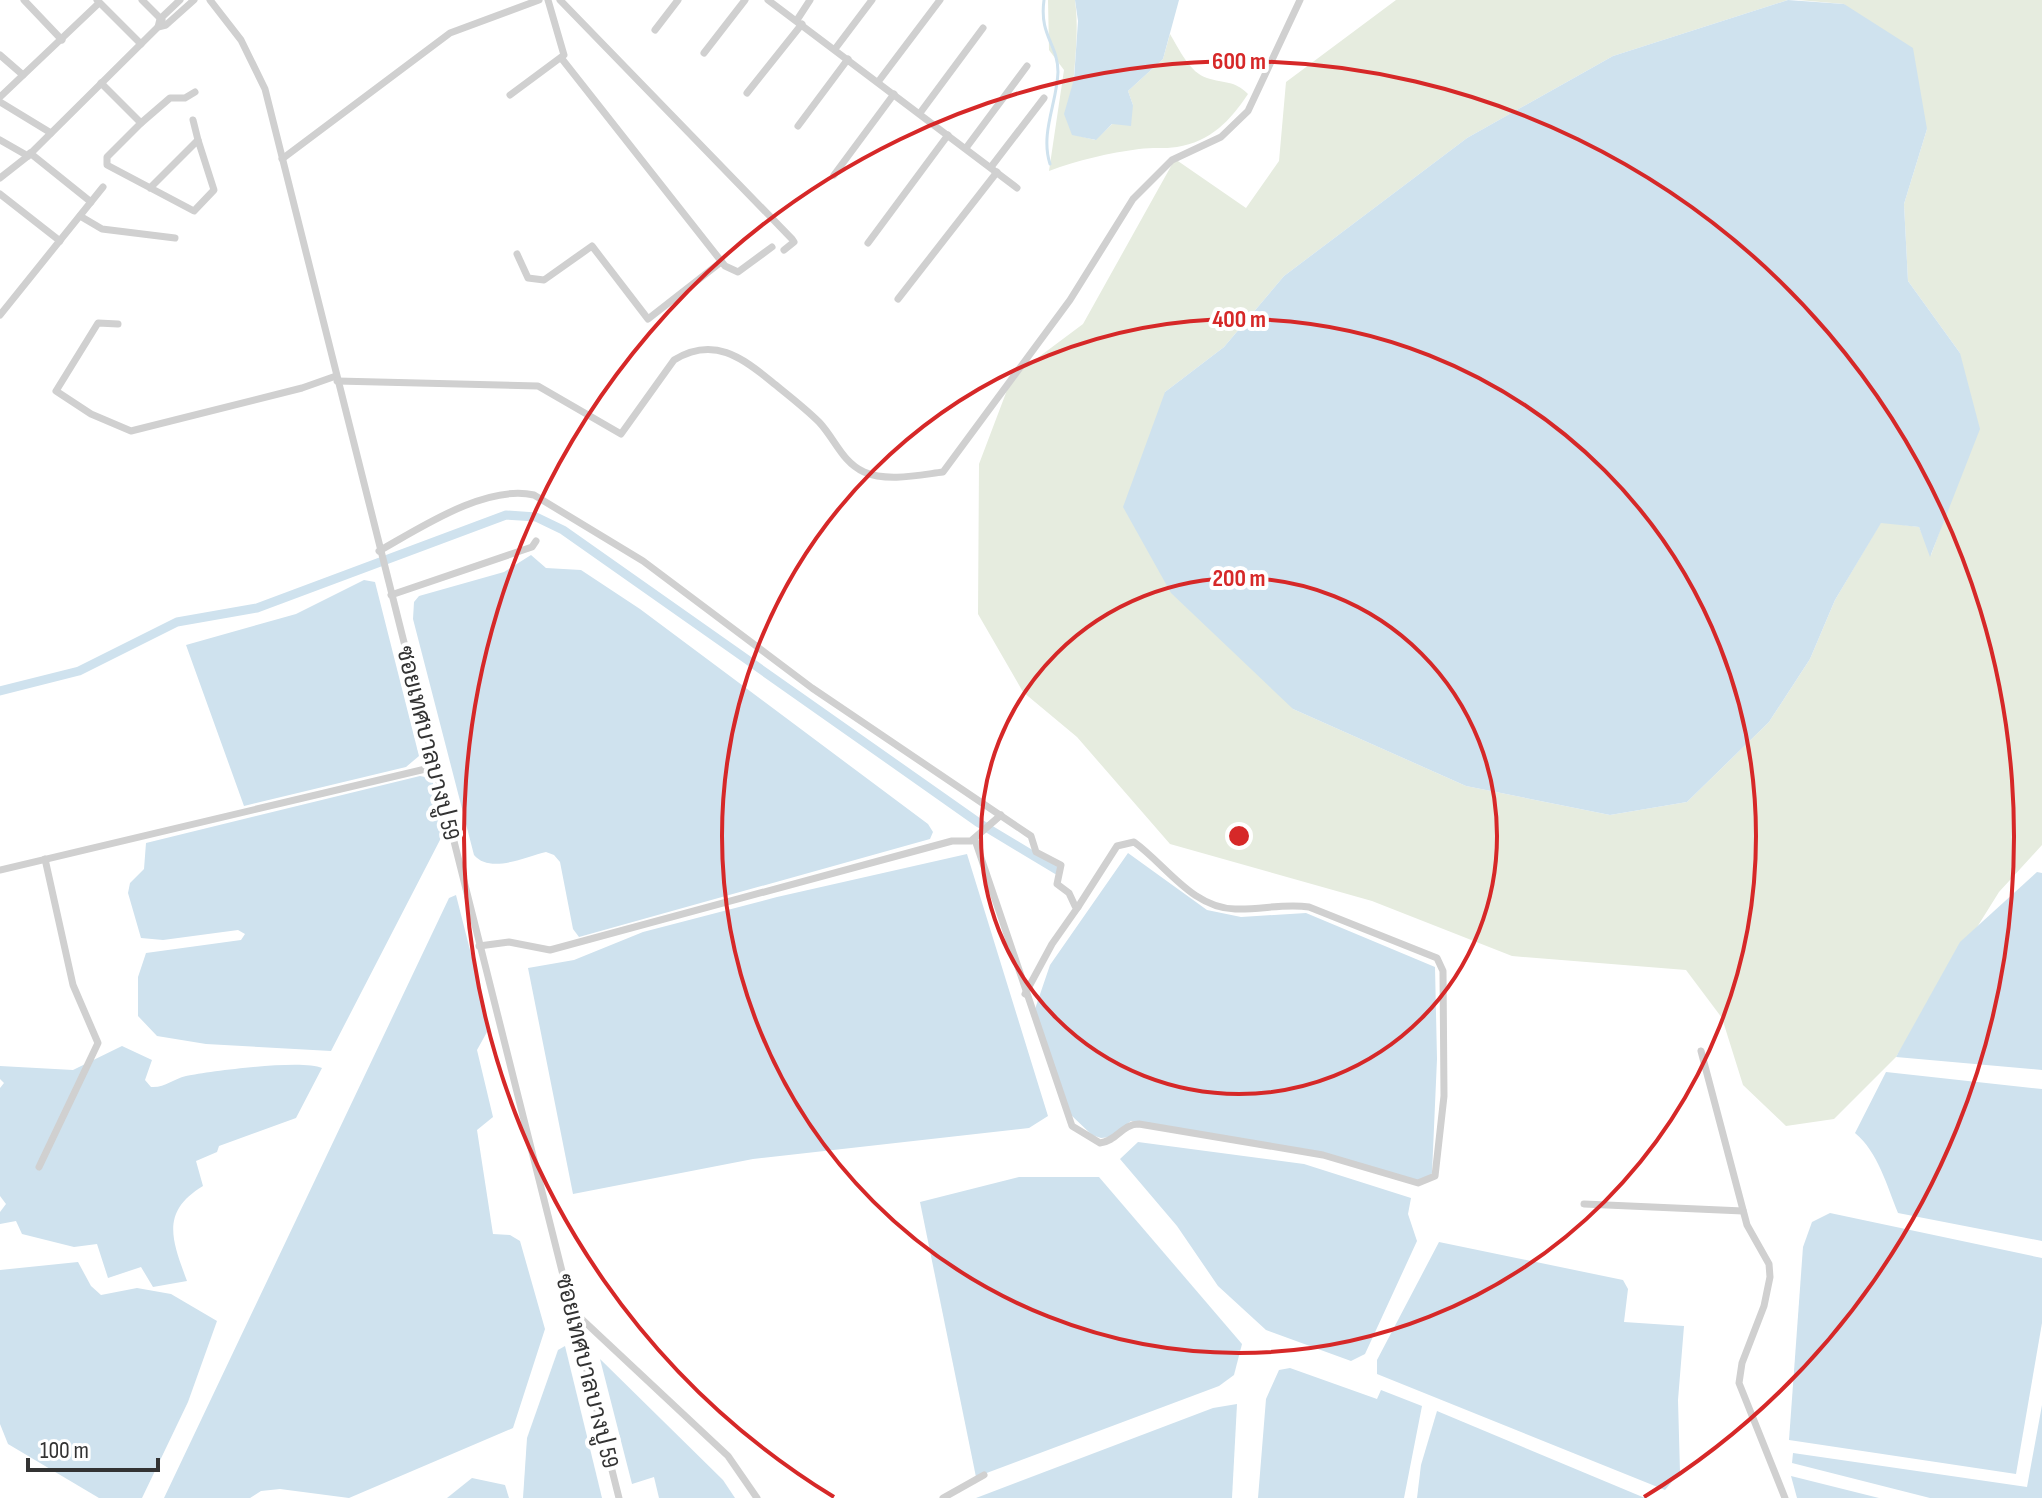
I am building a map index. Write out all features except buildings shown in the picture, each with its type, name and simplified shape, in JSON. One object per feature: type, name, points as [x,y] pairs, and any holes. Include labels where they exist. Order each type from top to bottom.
[{"type":"street","points":[[24,0],[62,40]]},
{"type":"street","points":[[142,0],[161,23]]},
{"type":"street","points":[[0,178],[29,154],[141,44],[180,0]]},
{"type":"street","points":[[161,23],[194,0]]},
{"type":"street","name":"ซอยเทศบาลบางปู 59","points":[[210,0],[253,59],[265,89],[619,1498]]},
{"type":"street","points":[[282,159],[450,33],[539,0]]},
{"type":"street","points":[[548,0],[562,39],[562,59],[721,262],[738,272],[772,247]]},
{"type":"street","points":[[560,0],[792,239],[794,242],[784,250]]},
{"type":"street","points":[[655,30],[678,0]]},
{"type":"street","points":[[704,53],[745,0]]},
{"type":"street","points":[[768,0],[1017,188]]},
{"type":"street","points":[[747,93],[799,22],[810,0]]},
{"type":"street","points":[[835,49],[872,0]]},
{"type":"street","points":[[878,82],[940,0]]},
{"type":"street","points":[[118,324],[98,323],[56,391],[68,401],[125,431],[337,378],[538,386],[621,434],[674,360],[685,353],[713,349],[740,356],[791,397],[819,422],[843,455],[859,469],[891,476],[943,472],[1070,300],[1133,199],[1172,160],[1221,137],[1248,111],[1300,0]]},
{"type":"street","points":[[51,133],[0,99],[98,1],[141,44]]},
{"type":"street","points":[[920,113],[983,28]]},
{"type":"street","points":[[0,55],[23,75]]},
{"type":"street","points":[[510,95],[562,59]]},
{"type":"street","points":[[798,126],[848,59]]},
{"type":"street","points":[[966,148],[1027,66]]},
{"type":"street","points":[[101,83],[141,123]]},
{"type":"street","points":[[193,120],[214,190],[196,211],[110,168],[106,161],[141,123],[170,98],[185,98],[195,92]]},
{"type":"street","points":[[834,175],[894,94]]},
{"type":"street","points":[[898,299],[1044,98]]},
{"type":"street","points":[[868,243],[948,135]]},
{"type":"street","points":[[0,140],[29,154],[91,202]]},
{"type":"street","points":[[150,188],[198,140]]},
{"type":"street","points":[[0,315],[103,187]]},
{"type":"street","points":[[0,194],[60,241]]},
{"type":"street","points":[[80,216],[102,229],[175,238]]},
{"type":"street","points":[[517,254],[528,278],[544,280],[592,246],[648,319],[721,262]]},
{"type":"street","points":[[380,554],[472,501],[518,493],[534,495],[643,561],[812,688],[1031,836],[1036,852],[1061,865],[1057,884],[1069,893],[1078,907]]},
{"type":"street","points":[[391,595],[532,547],[536,541]]},
{"type":"street","points":[[0,870],[434,767]]},
{"type":"street","points":[[479,946],[509,942],[550,950],[952,841],[975,840],[1001,815]]},
{"type":"street","points":[[975,840],[1025,994],[1069,1122],[1094,1140],[1110,1141],[1128,1125],[1139,1124],[1323,1155],[1418,1183],[1435,1176],[1444,1096],[1443,971],[1437,958],[1309,907],[1293,904],[1235,909],[1208,902],[1190,892],[1134,842],[1117,846],[1052,944],[1025,994]]},
{"type":"street","points":[[39,1167],[98,1043],[70,974],[45,859]]},
{"type":"street","points":[[1701,1051],[1743,1211],[1751,1236],[1769,1264],[1770,1277],[1764,1306],[1742,1363],[1739,1383],[1785,1498]]},
{"type":"street","points":[[1584,1204],[1743,1211]]},
{"type":"street","points":[[570,1308],[728,1456],[757,1498]]},
{"type":"street","points":[[943,1498],[984,1475]]},
{"type":"shaded area","points":[[1048,0],[1075,0],[1077,34],[1072,134],[1095,140],[1133,105],[1128,91],[1163,59],[1170,34],[1195,71],[1207,78],[1234,84],[1248,94],[1227,121],[1200,140],[1177,147],[1144,148],[1105,155],[1049,171],[1064,70],[1049,50]]},
{"type":"shaded area","points":[[1396,0],[1788,0],[1613,56],[1467,138],[1284,276],[1224,347],[1165,392],[1293,709],[1466,786],[1610,815],[1687,802],[1769,722],[1810,659],[1835,600],[1881,522],[1919,527],[1931,555],[1954,492],[1960,353],[1908,281],[1904,204],[1927,129],[1844,4],[1798,0],[2042,0],[2042,845],[1999,892],[1896,1057],[1834,1119],[1786,1126],[1743,1085],[1722,1018],[1686,970],[1512,956],[1372,901],[1170,844],[1077,737],[1023,692],[978,614],[979,464],[1012,377],[1083,324],[1175,159],[1246,208],[1279,161],[1286,82]]},
{"type":"water","points":[[1075,0],[1179,0],[1163,59],[1128,91],[1133,105],[1131,126],[1112,124],[1096,140],[1072,135],[1064,114],[1074,79],[1078,21]]},
{"type":"water","points":[[1788,0],[1844,4],[1913,48],[1927,129],[1904,204],[1908,281],[1960,353],[1980,429],[1930,557],[1919,527],[1881,523],[1835,600],[1810,659],[1769,722],[1687,802],[1610,815],[1466,786],[1293,709],[1171,593],[1123,507],[1165,392],[1224,347],[1284,276],[1467,138],[1613,56]]},
{"type":"water","points":[[531,555],[546,568],[581,570],[640,609],[928,824],[933,832],[930,839],[579,937],[573,929],[560,862],[554,855],[546,852],[498,864],[481,861],[474,855],[413,619],[414,602],[419,596],[504,572]]},
{"type":"water","points":[[364,580],[375,582],[419,756],[406,767],[244,806],[186,645],[296,614]]},
{"type":"water","points":[[420,776],[430,778],[433,783],[441,838],[331,1051],[206,1044],[157,1036],[138,1016],[138,977],[146,953],[241,940],[245,934],[238,930],[163,940],[141,938],[128,893],[130,883],[144,869],[146,843]]},
{"type":"water","points":[[1128,853],[1207,910],[1241,917],[1306,913],[1435,967],[1437,1059],[1432,1173],[1427,1181],[1418,1182],[1335,1157],[1131,1121],[1110,1137],[1101,1138],[1092,1135],[1071,1115],[1035,1009],[1050,965]]},
{"type":"water","points":[[967,854],[1048,1116],[1029,1128],[753,1159],[573,1194],[528,968],[574,960],[643,932],[777,897]]},
{"type":"water","points":[[2037,872],[2042,873],[2042,1070],[1896,1057],[1960,942]]},
{"type":"water","points":[[456,895],[485,1009],[487,1032],[477,1050],[493,1117],[477,1130],[493,1234],[510,1235],[520,1241],[545,1329],[513,1428],[349,1498],[280,1489],[261,1491],[250,1498],[164,1498],[449,898]]},
{"type":"water","points":[[122,1046],[152,1060],[145,1080],[151,1087],[186,1076],[235,1069],[277,1065],[322,1068],[296,1118],[219,1146],[217,1152],[196,1161],[203,1186],[180,1206],[173,1228],[177,1253],[187,1281],[153,1287],[141,1267],[108,1278],[97,1244],[74,1247],[22,1234],[16,1221],[0,1224],[0,1212],[6,1204],[0,1196],[0,1088],[4,1083],[0,1079],[0,1066],[73,1070]]},
{"type":"water","points":[[1886,1072],[2042,1089],[2042,1241],[1898,1213],[1876,1160],[1855,1133]]},
{"type":"water","points":[[1138,1142],[1304,1164],[1411,1198],[1408,1214],[1417,1241],[1365,1354],[1351,1361],[1266,1330],[1218,1286],[1177,1226],[1120,1159]]},
{"type":"water","points":[[1019,1177],[1099,1177],[1242,1344],[1234,1375],[1219,1386],[976,1477],[920,1202]]},
{"type":"water","points":[[1830,1213],[2042,1258],[2042,1323],[2016,1474],[1789,1440],[1803,1247],[1812,1222]]},
{"type":"water","points":[[1439,1242],[1623,1280],[1628,1289],[1624,1322],[1684,1326],[1678,1400],[1680,1472],[1665,1490],[1377,1374],[1377,1360]]},
{"type":"water","points":[[78,1262],[91,1286],[101,1295],[137,1288],[171,1294],[217,1321],[188,1402],[142,1498],[99,1498],[8,1444],[0,1424],[0,1270]]},
{"type":"water","points":[[565,1346],[602,1498],[523,1498],[527,1438],[558,1350]]},
{"type":"water","points":[[600,1359],[723,1480],[735,1498],[659,1498],[654,1477],[632,1484]]},
{"type":"water","points":[[1290,1368],[1377,1399],[1381,1390],[1422,1406],[1404,1498],[1258,1498],[1266,1399],[1279,1370]]},
{"type":"water","points":[[1237,1404],[1232,1498],[976,1498],[1213,1408]]},
{"type":"water","points":[[2042,1405],[2042,1498],[1930,1498],[1792,1463],[1793,1453],[2027,1487]]},
{"type":"water","points":[[1437,1411],[1645,1498],[1417,1498],[1421,1465]]},
{"type":"water","points":[[1791,1476],[1879,1498],[1797,1498]]},
{"type":"water","points":[[472,1478],[505,1485],[509,1498],[447,1498]]},
{"type":"waterway","points":[[1044,0],[1044,22],[1058,72],[1048,129],[1050,164]]},
{"type":"waterway","points":[[0,691],[79,671],[177,622],[257,608],[506,515],[536,517],[563,530],[979,823],[1057,870]]}]
